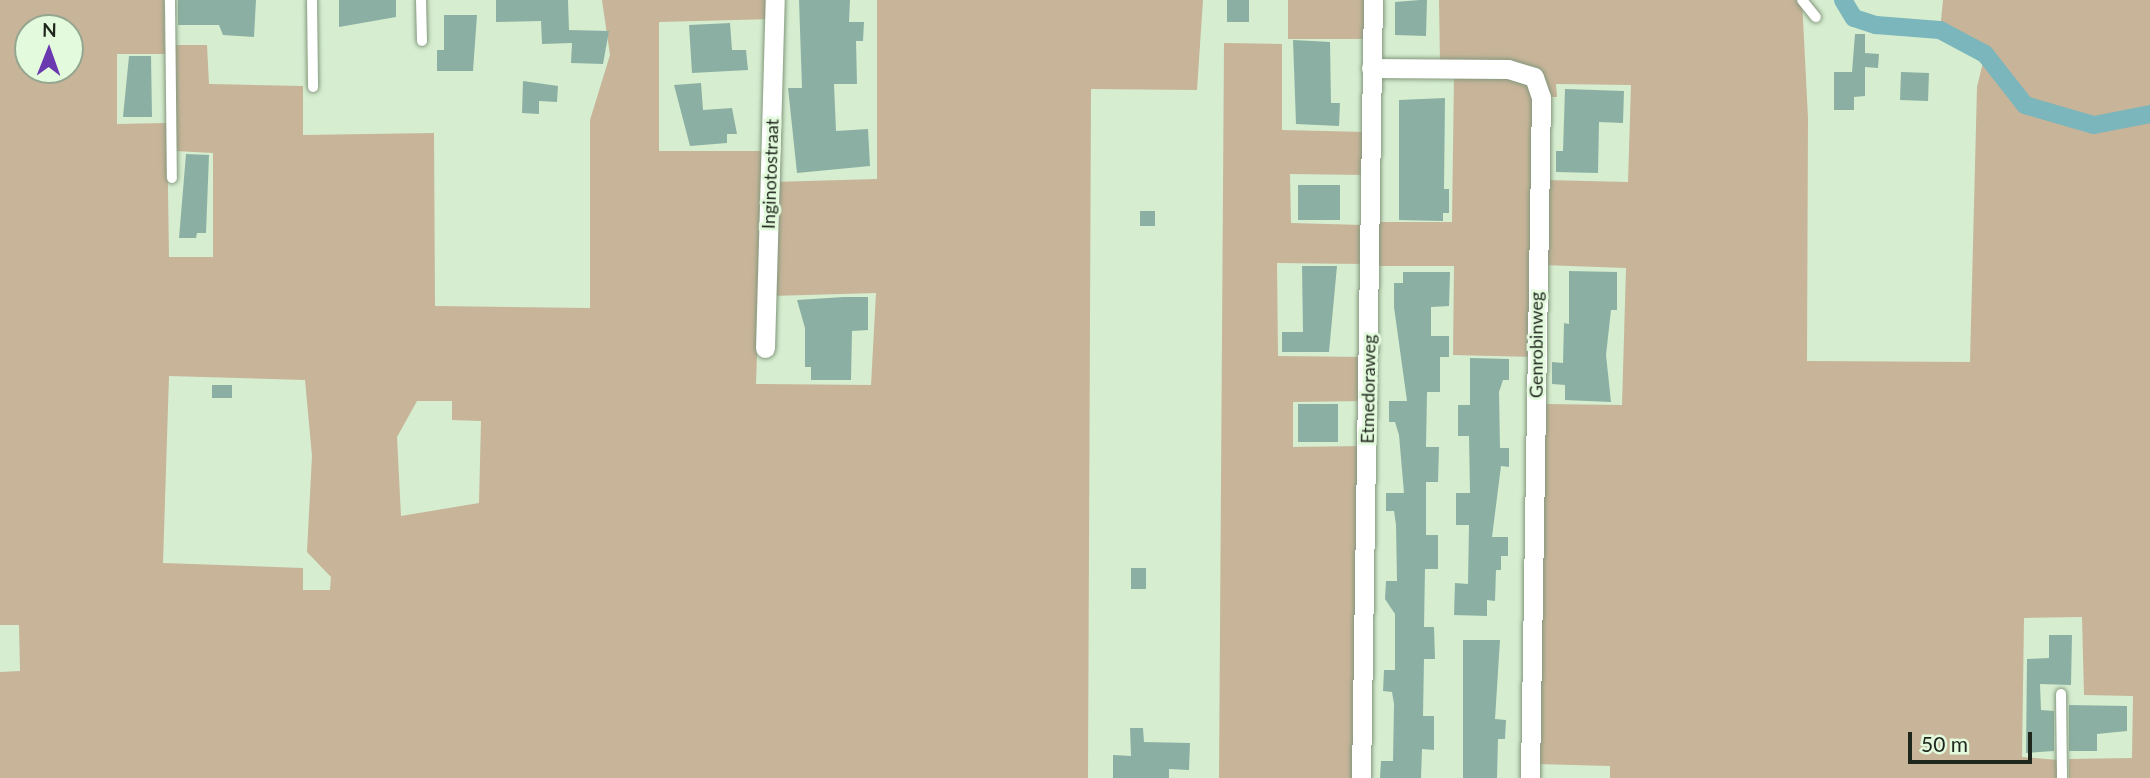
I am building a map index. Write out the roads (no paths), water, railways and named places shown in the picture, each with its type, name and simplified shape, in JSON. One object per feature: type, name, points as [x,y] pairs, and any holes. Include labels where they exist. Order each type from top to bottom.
[{"type":"street","name":"Inginotostraat","points":[[765,348],[775,0]]},
{"type":"street","name":"Etmedoraweg","points":[[1361,778],[1373,0]]},
{"type":"street","name":"Genrobinweg","points":[[1371,68],[1508,69],[1534,78],[1541,97],[1530,778]]},
{"type":"lane","points":[[170,0],[172,178]]},
{"type":"lane","points":[[312,0],[313,87]]},
{"type":"lane","points":[[421,0],[422,41]]},
{"type":"lane","points":[[1802,0],[1816,17]]},
{"type":"lane","points":[[2061,694],[2062,778]]},
{"type":"waterway","points":[[1843,0],[1854,18],[1876,25],[1940,30],[1985,54],[2025,105],[2094,125],[2150,114]]}]
